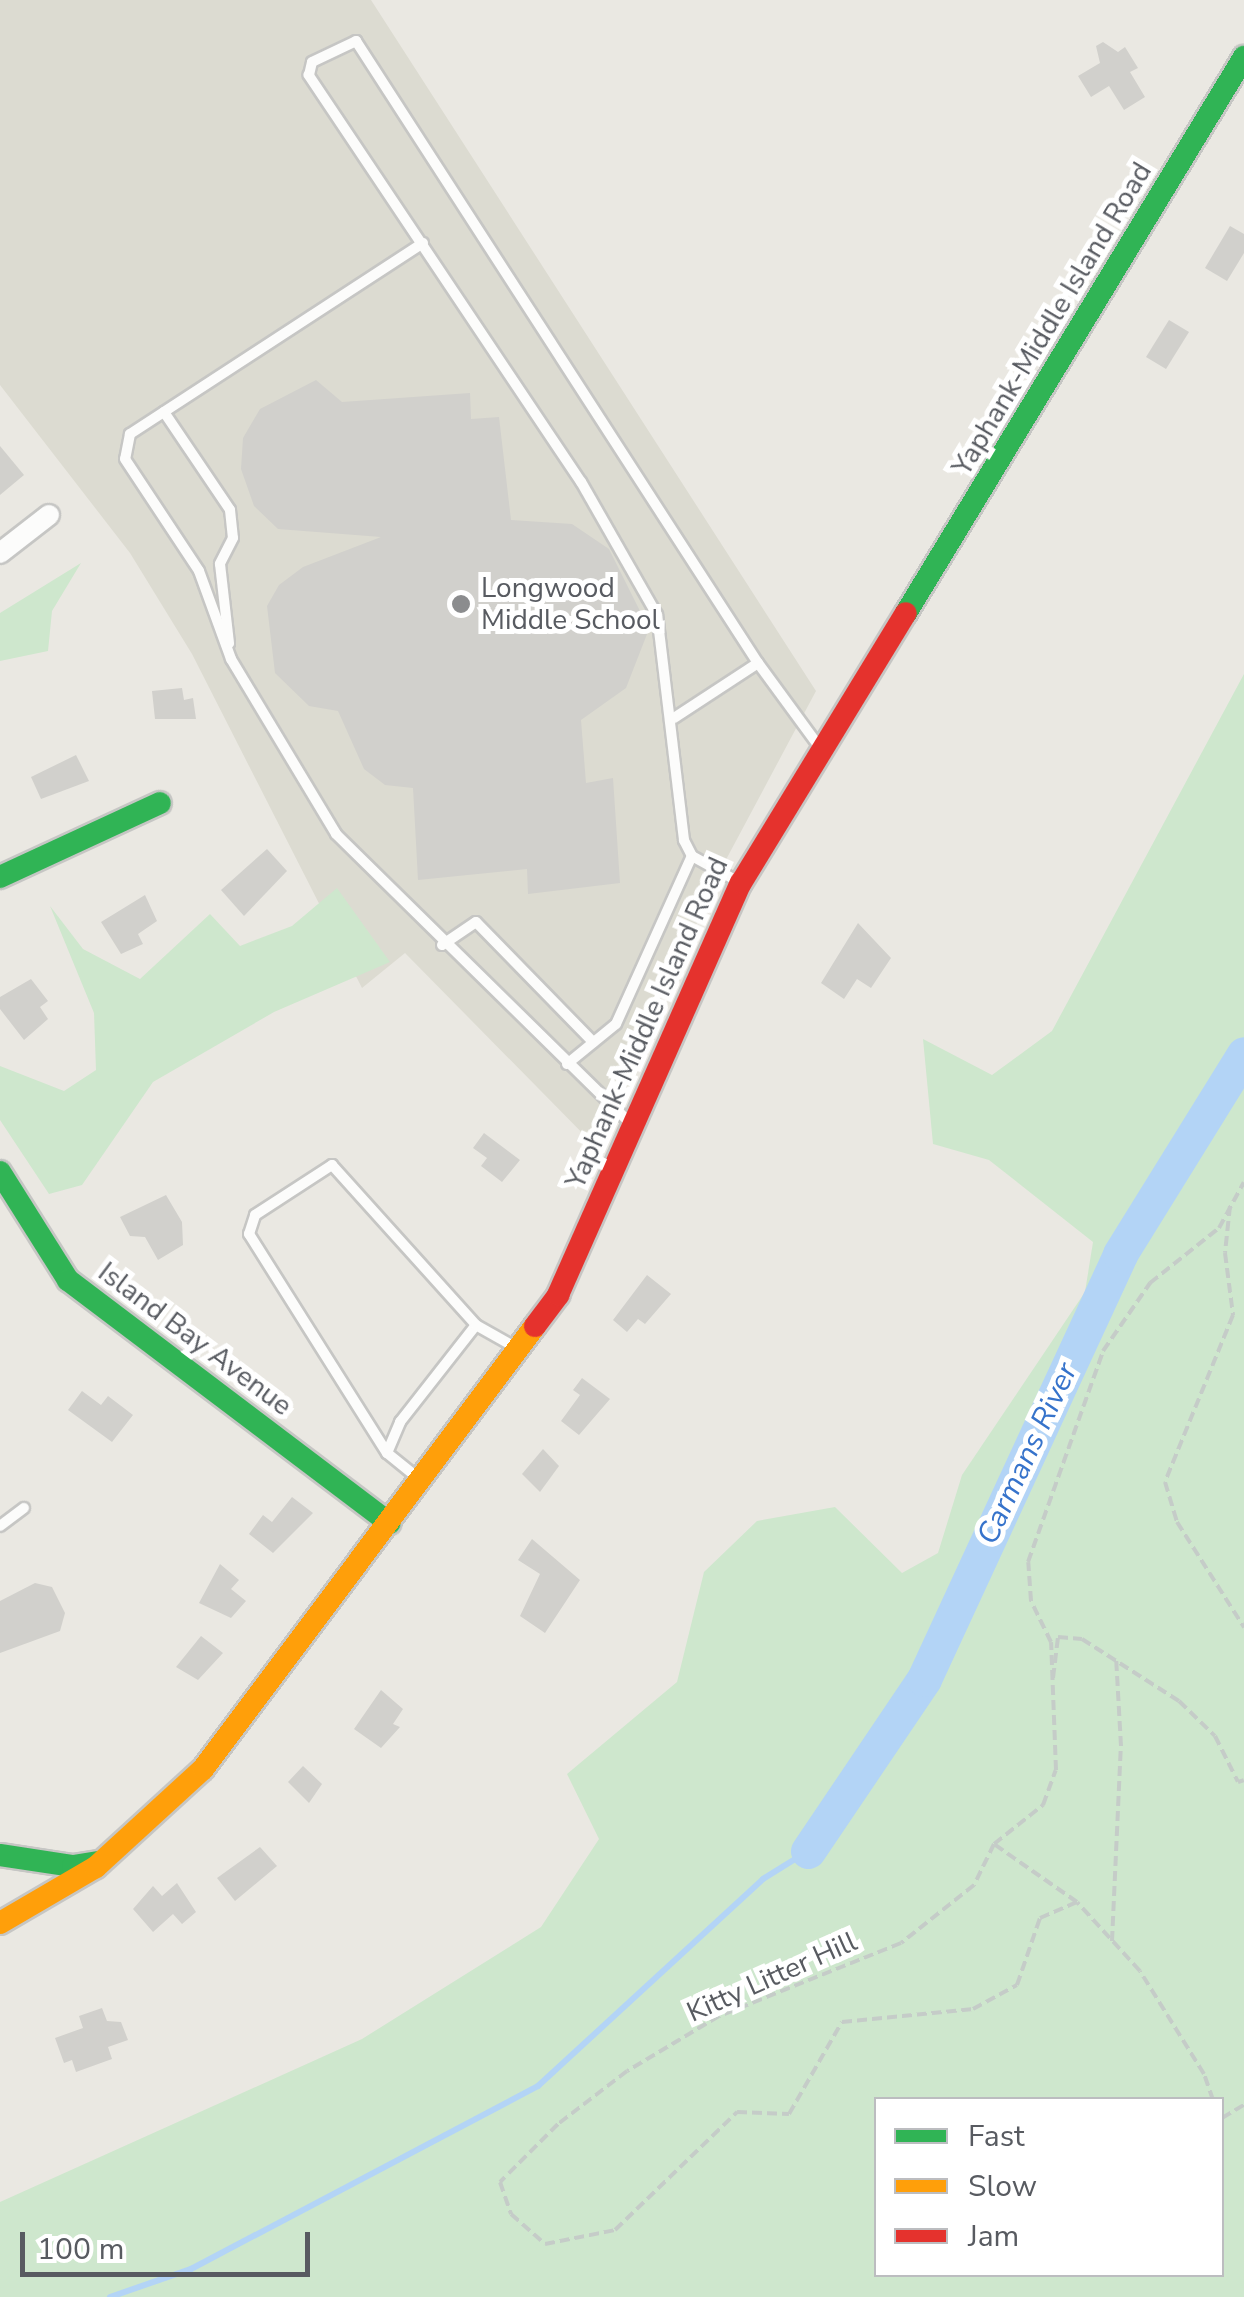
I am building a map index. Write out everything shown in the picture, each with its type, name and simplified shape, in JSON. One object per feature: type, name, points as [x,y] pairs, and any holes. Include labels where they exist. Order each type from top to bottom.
[{"type":"main road","name":"Yaphank-Middle Island Road","points":[[2,1918],[104,1860],[203,1769],[558,1295],[740,882],[818,746],[998,468],[1244,57]]},
{"type":"main road","points":[[0,877],[160,803]]},
{"type":"main road","name":"Island Bay Avenue","points":[[0,1172],[78,1290],[390,1523]]},
{"type":"main road","points":[[0,1855],[73,1866],[104,1860]]},
{"type":"street","points":[[0,553],[49,516]]},
{"type":"lane","points":[[740,882],[692,856],[684,840],[674,718],[657,615],[581,482],[309,75],[312,62],[352,38],[758,663],[818,746]]},
{"type":"lane","points":[[423,244],[130,434],[125,459],[199,571],[231,659],[336,834],[442,944],[632,1125]]},
{"type":"lane","points":[[164,412],[230,510],[233,538],[220,564],[231,659]]},
{"type":"lane","points":[[674,718],[758,663]]},
{"type":"lane","points":[[567,1064],[616,1024],[692,856]]},
{"type":"lane","points":[[442,944],[476,922],[593,1042]]},
{"type":"lane","points":[[419,1479],[387,1452],[249,1234],[255,1216],[332,1164],[476,1325],[516,1348]]},
{"type":"lane","points":[[387,1452],[400,1422],[476,1325]]},
{"type":"lane","points":[[0,1526],[24,1508]]},
{"type":"path","points":[[1212,2097],[1204,2074],[1140,1971],[1077,1902],[994,1844],[1043,1806],[1056,1770],[1052,1642],[1031,1601],[1028,1562],[1103,1352],[1150,1283],[1219,1228],[1230,1197],[1244,1182]]},
{"type":"path","points":[[1230,1197],[1225,1253],[1233,1315],[1164,1482],[1177,1522],[1244,1627]]},
{"type":"path","points":[[1051,1703],[1058,1637],[1082,1638],[1116,1656],[1179,1700],[1215,1736],[1238,1782],[1244,1780]]},
{"type":"path","points":[[1112,1940],[1121,1746],[1116,1656]]},
{"type":"path","name":"Kitty Litter Hill","points":[[994,1844],[974,1885],[900,1942],[719,2016],[613,2081],[500,2182],[511,2214],[545,2244],[615,2230],[737,2112],[789,2114],[842,2022],[972,2009],[1017,1985],[1040,1918],[1077,1902]]},
{"type":"shaded area","name":"Longwood Middle School","points":[[0,0],[371,0],[816,691],[721,869],[596,1147],[405,953],[362,988],[192,654],[130,553],[0,385]]},
{"type":"green space","points":[[81,563],[52,611],[48,651],[0,661],[0,613]]},
{"type":"green space","points":[[1244,674],[1244,2297],[0,2297],[0,2202],[362,2039],[541,1927],[599,1839],[567,1774],[677,1682],[704,1572],[757,1521],[835,1507],[902,1573],[938,1553],[962,1475],[1085,1292],[1093,1242],[989,1160],[933,1144],[923,1039],[992,1075],[1052,1031]]},
{"type":"green space","points":[[337,888],[390,962],[274,1012],[153,1082],[82,1185],[49,1194],[0,1120],[0,1066],[64,1091],[96,1070],[94,1013],[50,906],[83,949],[140,979],[210,914],[240,946],[292,926]]},
{"type":"building","points":[[1103,42],[1118,52],[1125,47],[1138,68],[1130,72],[1145,97],[1124,110],[1109,86],[1091,97],[1078,76],[1100,63],[1096,46]]},
{"type":"building","points":[[1230,226],[1244,234],[1244,253],[1227,281],[1205,268]]},
{"type":"building","points":[[1169,320],[1189,332],[1166,369],[1146,357]]},
{"type":"building","points":[[316,380],[342,402],[470,393],[471,419],[499,417],[511,520],[572,524],[609,549],[649,629],[626,688],[581,720],[586,783],[613,778],[620,883],[528,894],[527,869],[418,880],[413,788],[385,785],[364,769],[338,711],[309,706],[275,673],[267,606],[279,585],[303,567],[381,537],[278,529],[254,506],[241,469],[243,438],[260,409]]},
{"type":"building","points":[[0,446],[24,475],[0,495]]},
{"type":"building","points":[[182,688],[184,700],[193,698],[196,719],[155,719],[152,691]]},
{"type":"building","points":[[76,755],[89,781],[41,799],[31,777]]},
{"type":"building","points":[[267,849],[287,871],[244,916],[221,890]]},
{"type":"building","points":[[145,895],[157,921],[138,934],[143,944],[121,954],[101,922]]},
{"type":"building","points":[[858,923],[891,958],[871,988],[857,979],[844,999],[821,983]]},
{"type":"building","points":[[31,979],[48,1001],[40,1007],[48,1019],[24,1040],[0,1009],[0,997]]},
{"type":"building","points":[[484,1133],[520,1160],[502,1182],[481,1166],[487,1158],[473,1148]]},
{"type":"building","points":[[166,1195],[182,1222],[183,1245],[158,1260],[145,1237],[130,1236],[120,1217]]},
{"type":"building","points":[[647,1275],[671,1294],[645,1324],[638,1319],[627,1332],[613,1320]]},
{"type":"building","points":[[582,1378],[610,1399],[579,1435],[561,1421],[580,1395],[573,1390]]},
{"type":"building","points":[[82,1391],[101,1405],[108,1396],[133,1415],[112,1442],[68,1410]]},
{"type":"building","points":[[543,1449],[559,1466],[540,1492],[522,1474]]},
{"type":"building","points":[[292,1497],[313,1513],[273,1553],[249,1534],[263,1515],[272,1522]]},
{"type":"building","points":[[532,1539],[580,1580],[545,1633],[520,1616],[540,1574],[518,1560]]},
{"type":"building","points":[[220,1564],[239,1580],[231,1589],[246,1601],[231,1618],[199,1603]]},
{"type":"building","points":[[35,1583],[52,1587],[65,1613],[60,1631],[0,1653],[0,1601]]},
{"type":"building","points":[[201,1636],[223,1653],[198,1680],[176,1667]]},
{"type":"building","points":[[381,1690],[403,1709],[393,1724],[400,1727],[381,1748],[354,1729]]},
{"type":"building","points":[[303,1766],[322,1784],[309,1803],[288,1782]]},
{"type":"building","points":[[260,1847],[277,1866],[235,1901],[217,1878]]},
{"type":"building","points":[[177,1883],[196,1912],[182,1924],[173,1914],[153,1932],[133,1909],[153,1886],[162,1896]]},
{"type":"building","points":[[102,2008],[107,2021],[121,2022],[128,2040],[108,2047],[112,2059],[76,2072],[72,2060],[64,2063],[55,2038],[83,2028],[79,2016]]},
{"type":"waterway","name":"Carmans River","points":[[808,1851],[924,1679],[1120,1254],[1244,1054]]},
{"type":"waterway","points":[[110,2297],[191,2269],[538,2086],[763,1879],[808,1851]]},
{"type":"traffic: fast","points":[[906,613],[1244,57]]},
{"type":"traffic: fast","points":[[0,877],[160,803]]},
{"type":"traffic: fast","points":[[0,1172],[68,1280],[389,1523]]},
{"type":"traffic: fast","points":[[0,1855],[73,1866],[98,1862]]},
{"type":"traffic: slow","points":[[0,1923],[96,1867],[203,1769],[535,1326]]},
{"type":"traffic: jam","points":[[535,1326],[558,1295],[741,883],[906,613]]},
{"type":"place","name":"Longwood Middle School","points":[[461,604]]}]
